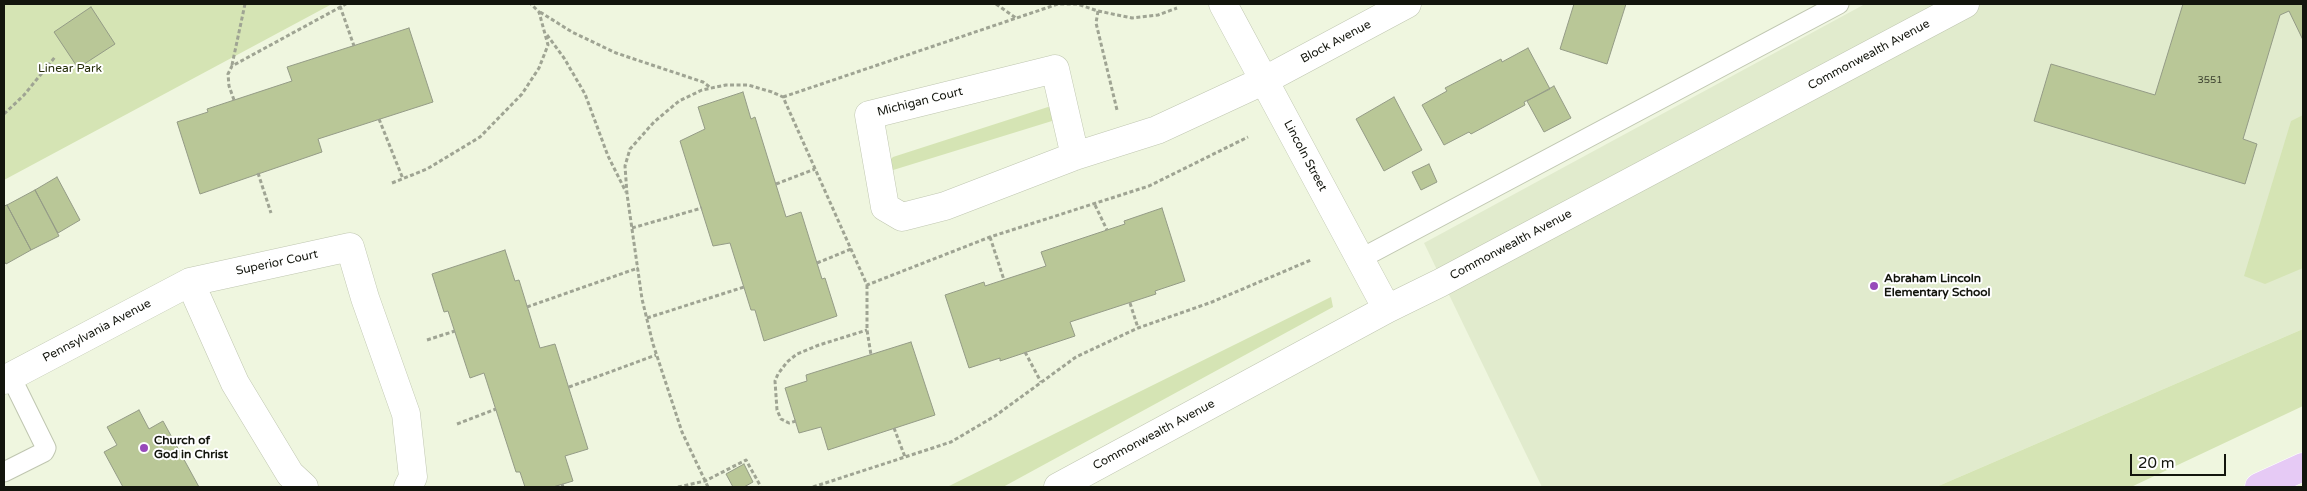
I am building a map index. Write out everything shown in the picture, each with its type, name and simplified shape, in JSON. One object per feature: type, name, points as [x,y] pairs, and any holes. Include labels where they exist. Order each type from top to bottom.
[{"type":"highway","points":[[2258,487],[2303,468]]},
{"type":"street","name":"Lincoln Street","points":[[1223,4],[1387,310]]},
{"type":"street","name":"Block Avenue","points":[[1265,80],[1407,4]]},
{"type":"street","name":"Commonwealth Avenue","points":[[1058,487],[1387,310],[1965,4]]},
{"type":"street","name":"Michigan Court","points":[[1075,156],[1055,68],[869,115],[885,207],[902,217],[945,206],[1075,156],[1157,130],[1265,80]]},
{"type":"street","name":"Superior Court","points":[[190,282],[350,247],[365,298],[406,414],[413,477],[408,487]]},
{"type":"street","name":"Pennsylvania Avenue","points":[[7,378],[190,282]]},
{"type":"street","points":[[190,282],[236,383],[290,474],[304,487]]},
{"type":"lane","points":[[1360,259],[1839,4]]},
{"type":"lane","points":[[4,472],[44,452],[46,448],[7,378]]},
{"type":"path","points":[[234,100],[229,86],[228,74],[232,66],[246,4]]},
{"type":"path","points":[[232,66],[346,4]]},
{"type":"path","points":[[530,4],[539,12],[572,32],[616,53],[703,82],[712,88]]},
{"type":"path","points":[[996,4],[1016,19]]},
{"type":"path","points":[[783,97],[1058,4],[1077,4],[1098,11],[1132,18],[1158,15],[1177,8]]},
{"type":"path","points":[[340,6],[354,46]]},
{"type":"path","points":[[1098,11],[1096,23],[1119,119]]},
{"type":"path","points":[[392,183],[427,169],[480,137],[522,94],[544,57],[548,45],[539,12]]},
{"type":"path","points":[[546,34],[564,58],[585,94],[608,156],[627,194]]},
{"type":"path","points":[[4,114],[24,95],[55,57]]},
{"type":"path","points":[[708,487],[682,432],[656,355],[647,318],[627,194],[625,166],[630,149],[654,122],[679,100],[726,85],[748,85],[783,97],[867,285],[867,330],[870,355]]},
{"type":"path","points":[[380,119],[403,179]]},
{"type":"path","points":[[867,285],[990,237],[1095,205],[1149,186],[1248,136]]},
{"type":"path","points":[[776,184],[815,169]]},
{"type":"path","points":[[258,173],[271,213]]},
{"type":"path","points":[[1095,205],[1107,230]]},
{"type":"path","points":[[632,228],[702,208]]},
{"type":"path","points":[[990,237],[1004,280]]},
{"type":"path","points":[[817,263],[851,250]]},
{"type":"path","points":[[813,487],[951,442],[996,416],[1076,357],[1138,328],[1212,302],[1312,260]]},
{"type":"path","points":[[527,308],[638,268]]},
{"type":"path","points":[[647,318],[744,287]]},
{"type":"path","points":[[1130,302],[1138,328]]},
{"type":"path","points":[[796,421],[789,423],[781,419],[777,410],[775,382],[778,374],[787,362],[797,354],[843,335],[867,330]]},
{"type":"path","points":[[427,340],[455,331]]},
{"type":"path","points":[[1025,352],[1041,382]]},
{"type":"path","points":[[569,387],[656,355]]},
{"type":"path","points":[[457,424],[496,409]]},
{"type":"path","points":[[894,428],[905,457]]},
{"type":"path","points":[[678,487],[705,482],[746,460],[761,487]]},
{"type":"shaded area","name":"Abraham Lincoln Elementary School","points":[[1865,4],[2303,4],[2303,329],[1936,487],[1542,487],[1424,243]]},
{"type":"green space","name":"Linear Park","points":[[4,4],[332,4],[4,180]]},
{"type":"green space","points":[[1048,107],[1052,108],[1056,118],[1052,121],[890,171],[888,162],[893,157]]},
{"type":"green space","points":[[2303,115],[2303,268],[2265,284],[2244,276],[2291,121]]},
{"type":"green space","points":[[1331,297],[1333,307],[1003,487],[947,487]]},
{"type":"green space","points":[[2303,329],[2303,406],[2131,487],[1936,487]]},
{"type":"building","points":[[1574,4],[1626,4],[1607,64],[1560,49]]},
{"type":"building","points":[[2183,4],[2303,4],[2303,40],[2289,11],[2280,15],[2243,139],[2257,144],[2245,184],[2034,121],[2051,64],[2155,95]]},
{"type":"building","points":[[91,7],[115,44],[78,68],[54,32]]},
{"type":"building","points":[[409,28],[433,102],[318,139],[322,152],[200,194],[177,122],[208,112],[207,109],[292,81],[287,67]]},
{"type":"building","points":[[1528,48],[1550,89],[1524,102],[1525,105],[1471,134],[1469,132],[1444,145],[1422,105],[1447,91],[1445,88],[1501,59],[1502,62]]},
{"type":"building","points":[[1554,86],[1571,118],[1544,132],[1527,101]]},
{"type":"building","points":[[743,92],[751,119],[755,117],[786,217],[801,212],[822,279],[825,278],[837,316],[764,341],[755,310],[751,310],[730,243],[713,246],[680,141],[705,129],[698,107]]},
{"type":"building","points":[[1394,97],[1422,150],[1384,171],[1356,119]]},
{"type":"building","points":[[1429,164],[1437,182],[1421,190],[1412,172]]},
{"type":"building","points":[[57,177],[80,220],[58,233],[35,190]]},
{"type":"building","points":[[35,190],[59,236],[31,250],[7,205]]},
{"type":"building","points":[[7,205],[31,250],[6,264],[4,261],[4,206]]},
{"type":"building","points":[[1162,208],[1185,281],[1155,291],[1156,294],[1070,322],[1075,336],[1000,361],[1000,358],[969,368],[945,295],[984,282],[985,286],[1046,266],[1041,252],[1125,224],[1124,221]]},
{"type":"building","points":[[505,250],[515,281],[519,280],[540,348],[555,344],[588,449],[565,456],[573,481],[553,487],[525,487],[520,472],[516,472],[484,373],[470,378],[448,311],[444,312],[432,274]]},
{"type":"building","points":[[911,342],[935,415],[828,450],[821,427],[799,433],[785,388],[807,381],[806,375]]},
{"type":"building","name":"Church of God in Christ","points":[[139,410],[149,429],[163,421],[199,487],[123,487],[104,452],[117,445],[107,427]]},
{"type":"building","points":[[744,464],[753,482],[744,487],[733,487],[726,474]]},
{"type":"place","name":"Abraham Lincoln Elementary School","points":[[1874,286]]},
{"type":"place","name":"Church of God in Christ","points":[[144,448]]}]
